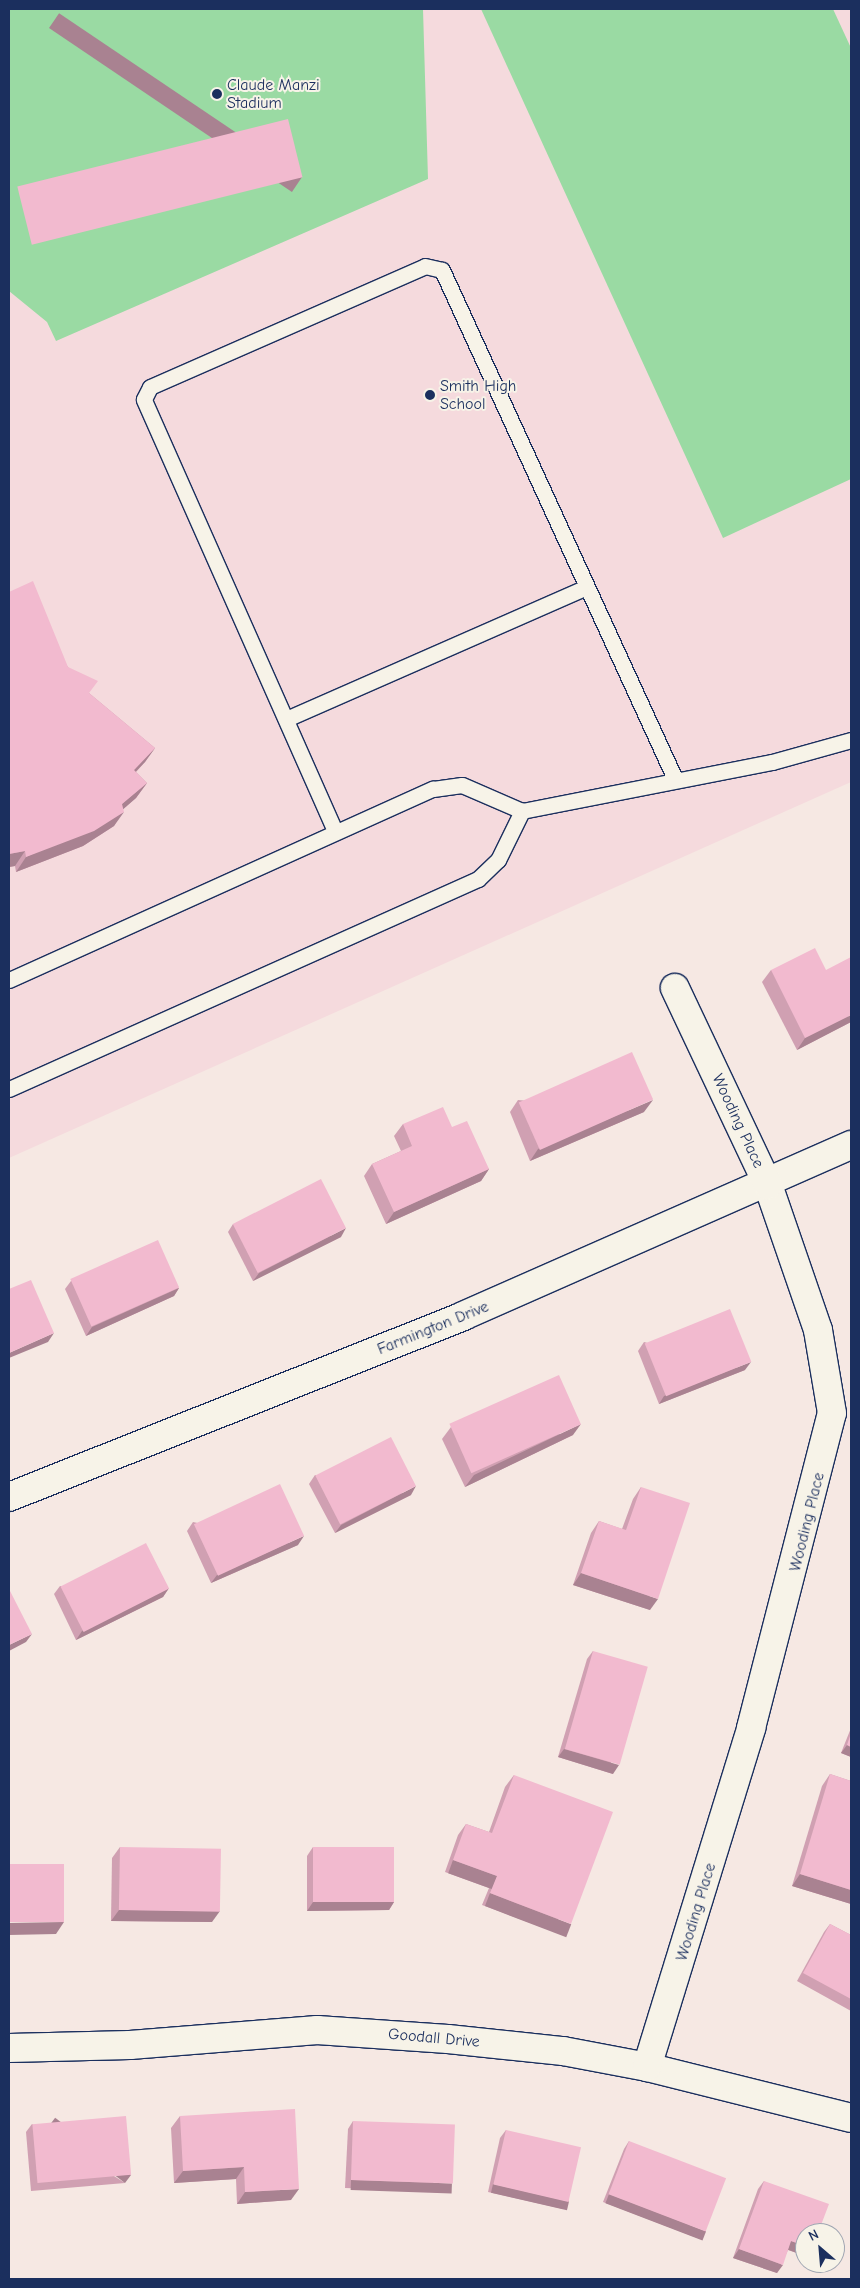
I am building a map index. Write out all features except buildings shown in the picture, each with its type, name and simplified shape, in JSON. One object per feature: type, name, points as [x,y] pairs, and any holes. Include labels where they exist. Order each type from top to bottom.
[{"type":"street","name":"Wooding Place","points":[[647,2066],[751,1728],[832,1413],[818,1330],[768,1185],[675,988]]},
{"type":"street","name":"Farmington Drive","points":[[9,1497],[463,1316],[768,1185],[851,1145]]},
{"type":"street","name":"Goodall Drive","points":[[9,2048],[130,2045],[317,2030],[563,2051],[647,2066],[851,2118]]},
{"type":"lane","points":[[335,831],[144,399],[150,387],[425,266],[437,266],[675,779]]},
{"type":"lane","points":[[286,719],[586,587]]},
{"type":"lane","points":[[9,980],[335,831],[450,784],[522,811],[675,779],[772,762],[851,740]]},
{"type":"lane","points":[[9,1089],[478,879],[498,860],[522,811]]},
{"type":"shaded area","name":"Smith High School","points":[[9,9],[851,9],[851,782],[9,1158]]},
{"type":"green space","name":"Claude Manzi Stadium","points":[[9,9],[423,9],[428,179],[56,341],[47,322],[9,291]]},
{"type":"green space","points":[[481,9],[833,9],[851,48],[851,479],[723,538]]},
{"type":"place","name":"Claude Manzi Stadium","points":[[217,94]]},
{"type":"place","name":"Smith High School","points":[[430,395]]}]
